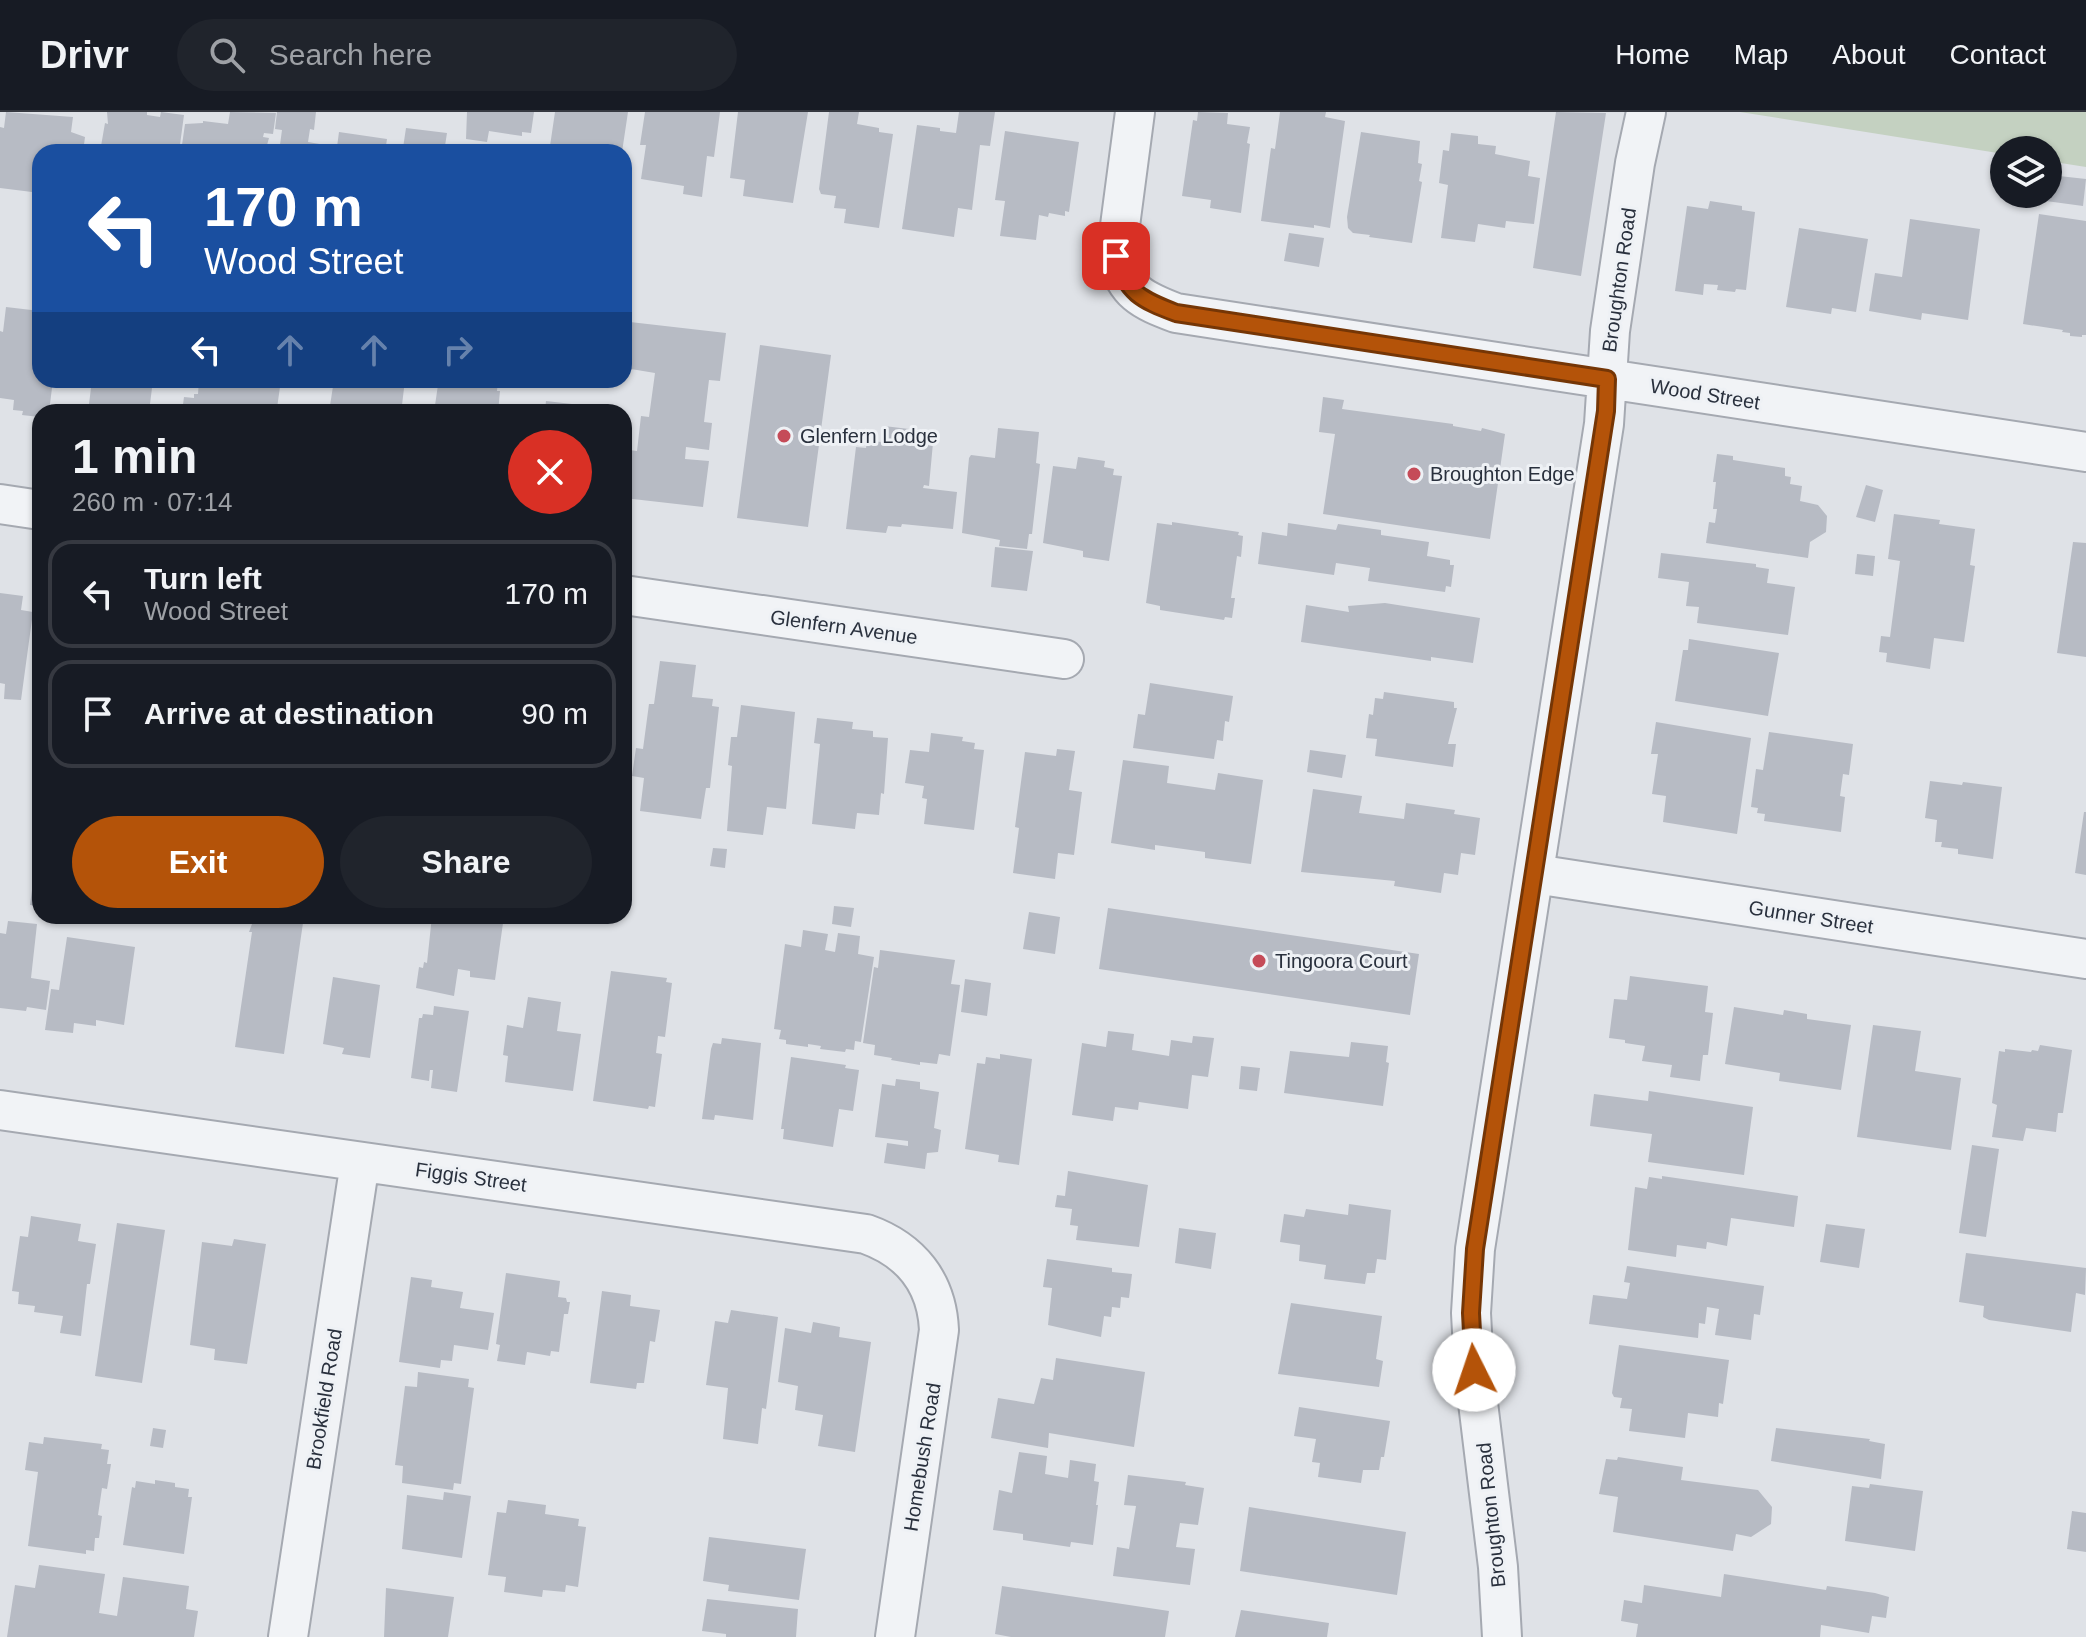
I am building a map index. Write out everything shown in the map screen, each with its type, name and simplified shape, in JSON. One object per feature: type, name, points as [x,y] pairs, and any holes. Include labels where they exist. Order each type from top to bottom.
[{"type":"street","name":"Wood Street","points":[[1135,112],[1116,256],[1121,274],[1132,290],[1142,298],[1176,313],[2086,452]]},
{"type":"street","name":"Broughton Road","points":[[1502,1637],[1498,1567],[1474,1370],[1471,1313],[1475,1249],[1606,411],[1609,345],[1635,163],[1646,112]]},
{"type":"street","points":[[0,504],[32,509]]},
{"type":"street","name":"Glenfern Avenue","points":[[632,596],[1064,659]]},
{"type":"street","name":"Gunner Street","points":[[1535,874],[2086,959]]},
{"type":"street","name":"Figgis Street","points":[[0,1110],[866,1234],[893,1246],[925,1278]]},
{"type":"street","name":"Brookfield Road","points":[[288,1637],[360,1162]]},
{"type":"street","name":"Homebush Road","points":[[895,1637],[939,1330],[936,1301],[925,1278]]},
{"type":"green space","points":[[1740,112],[2086,112],[2086,167],[2062,163],[2062,136],[1990,136],[1990,152]]},
{"type":"building","points":[[6,112],[73,117],[71,132],[85,137],[84,144],[32,144],[32,192],[0,188],[0,127],[4,128]]},
{"type":"building","points":[[107,112],[147,112],[147,115],[160,117],[161,112],[184,115],[180,144],[101,144],[105,123],[108,124]]},
{"type":"building","points":[[230,112],[276,113],[273,134],[264,133],[263,137],[269,138],[267,144],[182,144],[185,124],[203,121],[228,124]]},
{"type":"building","points":[[277,112],[316,112],[314,130],[310,129],[308,142],[320,144],[280,144],[282,130],[275,129]]},
{"type":"building","points":[[467,112],[534,112],[531,133],[522,132],[522,136],[489,131],[487,142],[466,139]]},
{"type":"building","points":[[555,112],[628,112],[623,144],[550,144]]},
{"type":"building","points":[[645,112],[720,112],[714,157],[707,156],[702,197],[683,194],[684,186],[641,179],[646,145],[640,145]]},
{"type":"building","points":[[738,112],[808,112],[793,203],[743,196],[745,180],[730,178]]},
{"type":"building","points":[[829,112],[859,112],[857,124],[893,134],[879,228],[844,223],[846,209],[834,208],[836,196],[821,194],[819,189]]},
{"type":"building","points":[[959,112],[995,112],[990,146],[980,145],[972,210],[958,208],[954,237],[902,229],[917,125],[956,133]]},
{"type":"building","points":[[1198,112],[1228,113],[1227,124],[1250,127],[1241,213],[1210,208],[1211,200],[1182,196],[1193,120],[1197,121]]},
{"type":"building","points":[[1280,112],[1326,112],[1325,117],[1345,121],[1330,228],[1261,221],[1271,148],[1275,149]]},
{"type":"building","points":[[1556,112],[1606,113],[1581,276],[1533,268]]},
{"type":"building","points":[[406,128],[447,133],[445,144],[404,144]]},
{"type":"building","points":[[1005,131],[1079,142],[1069,212],[1065,211],[1065,216],[1039,215],[1036,240],[1000,236],[1005,201],[995,200]]},
{"type":"building","points":[[339,132],[387,139],[386,144],[337,144]]},
{"type":"building","points":[[1361,132],[1420,141],[1418,163],[1422,164],[1419,181],[1422,182],[1412,243],[1369,237],[1353,233],[1348,228],[1347,217]]},
{"type":"building","points":[[1451,133],[1478,136],[1478,144],[1496,146],[1495,154],[1530,161],[1528,176],[1540,178],[1534,224],[1506,221],[1505,228],[1478,224],[1475,242],[1441,238],[1448,185],[1439,183],[1443,150],[1449,151]]},
{"type":"building","points":[[2062,176],[2086,179],[2083,206],[2062,203]]},
{"type":"building","points":[[1710,201],[1742,206],[1742,210],[1755,212],[1746,290],[1717,290],[1718,285],[1704,284],[1703,295],[1675,291],[1687,206],[1708,209]]},
{"type":"building","points":[[2039,214],[2086,221],[2086,335],[2082,337],[2070,336],[2063,330],[2023,324]]},
{"type":"building","points":[[1910,219],[1980,229],[1968,320],[1922,313],[1921,320],[1869,311],[1875,273],[1902,277]]},
{"type":"building","points":[[1799,228],[1868,239],[1856,312],[1832,308],[1831,314],[1786,307]]},
{"type":"building","points":[[1289,233],[1324,238],[1319,267],[1284,261]]},
{"type":"building","points":[[6,307],[32,310],[32,388],[52,388],[50,404],[32,404],[32,416],[13,410],[14,400],[0,398],[0,331],[3,332]]},
{"type":"building","points":[[632,322],[726,333],[720,381],[709,380],[704,422],[712,423],[709,450],[686,447],[685,459],[709,461],[703,507],[632,499],[632,450],[637,451],[641,416],[649,417],[655,373],[632,369]]},
{"type":"building","name":"Glenfern Lodge","points":[[760,345],[831,355],[808,527],[737,518]]},
{"type":"building","points":[[91,388],[152,388],[150,404],[89,404]]},
{"type":"building","points":[[198,388],[280,388],[278,404],[183,404],[184,397],[194,398],[194,394],[198,394]]},
{"type":"building","points":[[333,388],[404,388],[402,404],[330,404]]},
{"type":"building","points":[[438,388],[497,388],[500,391],[499,404],[435,404]]},
{"type":"building","name":"Broughton Edge","points":[[1323,397],[1344,400],[1342,409],[1453,424],[1481,431],[1482,428],[1505,434],[1490,539],[1323,514],[1335,434],[1319,432]]},
{"type":"building","points":[[884,426],[934,432],[929,486],[924,485],[923,488],[957,492],[953,529],[902,524],[901,527],[888,526],[886,533],[846,529],[856,447],[866,448],[867,441],[883,442]]},
{"type":"building","points":[[998,428],[1039,432],[1036,463],[1040,464],[1032,534],[1029,534],[1027,549],[999,546],[1000,540],[962,533],[969,458],[971,455],[995,458]]},
{"type":"building","points":[[1717,454],[1733,456],[1733,460],[1785,468],[1785,476],[1791,477],[1790,484],[1802,486],[1800,501],[1818,505],[1827,516],[1826,532],[1810,542],[1808,558],[1706,543],[1709,522],[1715,523],[1717,509],[1713,509],[1716,482],[1713,482]]},
{"type":"building","points":[[1078,457],[1105,461],[1104,467],[1114,469],[1113,475],[1122,476],[1109,561],[1083,557],[1083,551],[1043,543],[1053,466],[1076,469]]},
{"type":"building","points":[[1866,485],[1883,490],[1875,522],[1856,517]]},
{"type":"building","points":[[1894,514],[1940,520],[1939,524],[1975,529],[1970,565],[1975,566],[1964,642],[1934,638],[1930,669],[1886,662],[1887,653],[1879,652],[1881,636],[1890,637],[1900,561],[1888,559]]},
{"type":"building","points":[[1172,522],[1239,532],[1238,535],[1243,536],[1231,598],[1235,598],[1232,618],[1225,617],[1224,620],[1160,610],[1160,606],[1146,603],[1157,523],[1172,525]]},
{"type":"building","points":[[1288,523],[1336,530],[1338,524],[1381,530],[1381,535],[1429,542],[1427,556],[1450,560],[1450,565],[1454,565],[1451,587],[1446,586],[1445,592],[1368,581],[1370,568],[1336,563],[1334,575],[1258,564],[1262,532],[1287,536]]},
{"type":"building","points":[[2073,542],[2086,543],[2086,657],[2057,653]]},
{"type":"building","points":[[995,547],[1033,551],[1027,591],[991,587]]},
{"type":"building","points":[[1661,553],[1756,564],[1756,567],[1769,569],[1767,583],[1795,587],[1788,635],[1697,623],[1699,607],[1686,606],[1689,582],[1658,578]]},
{"type":"building","points":[[1857,554],[1875,556],[1873,576],[1855,574]]},
{"type":"building","points":[[0,593],[23,596],[21,610],[32,612],[32,619],[21,700],[4,699],[5,684],[0,683]]},
{"type":"building","points":[[1385,603],[1480,618],[1473,663],[1431,657],[1431,661],[1301,642],[1306,605],[1349,612],[1348,606]]},
{"type":"building","points":[[1689,639],[1779,653],[1768,716],[1675,701],[1683,650],[1688,650]]},
{"type":"building","points":[[660,661],[696,665],[692,697],[713,699],[712,706],[719,707],[710,788],[706,788],[701,819],[640,811],[644,778],[632,776],[636,748],[643,749],[649,704],[654,704]]},
{"type":"building","points":[[1150,683],[1233,696],[1229,722],[1225,721],[1223,741],[1217,740],[1214,759],[1133,748],[1138,714],[1145,715]]},
{"type":"building","points":[[1384,692],[1454,702],[1454,708],[1457,708],[1448,744],[1456,744],[1453,767],[1375,756],[1377,739],[1366,738],[1369,714],[1373,715],[1375,698],[1383,699]]},
{"type":"building","points":[[741,705],[795,712],[786,809],[767,807],[763,835],[727,831],[731,737],[737,737]]},
{"type":"building","points":[[817,718],[853,722],[852,729],[873,731],[873,737],[888,738],[884,794],[881,793],[879,815],[857,813],[855,829],[812,824],[820,744],[814,743]]},
{"type":"building","points":[[1656,722],[1751,738],[1737,834],[1663,822],[1666,796],[1652,794],[1658,754],[1651,754]]},
{"type":"building","points":[[1769,732],[1853,744],[1849,775],[1843,774],[1840,796],[1845,797],[1841,832],[1764,821],[1765,814],[1757,813],[1758,808],[1751,807],[1756,769],[1763,770]]},
{"type":"building","points":[[931,733],[963,737],[962,741],[975,743],[974,749],[984,750],[974,830],[924,824],[927,799],[922,798],[924,786],[905,783],[910,750],[929,752]]},
{"type":"building","points":[[1057,749],[1075,751],[1069,790],[1082,792],[1074,855],[1058,853],[1055,879],[1013,873],[1019,828],[1015,827],[1025,752],[1056,756]]},
{"type":"building","points":[[1310,750],[1346,755],[1342,778],[1307,772]]},
{"type":"building","points":[[1123,760],[1169,766],[1167,783],[1215,790],[1218,773],[1263,780],[1251,864],[1205,858],[1205,852],[1155,845],[1155,850],[1111,843]]},
{"type":"building","points":[[1930,781],[2002,787],[1993,859],[1958,854],[1958,849],[1941,847],[1942,842],[1935,842],[1937,820],[1925,818]]},
{"type":"building","points":[[1313,789],[1362,796],[1359,813],[1404,819],[1406,803],[1455,810],[1454,814],[1480,818],[1475,855],[1461,853],[1458,875],[1444,873],[1441,893],[1394,886],[1395,881],[1301,872]]},
{"type":"building","points":[[2086,812],[2086,875],[2075,873]]},
{"type":"building","points":[[713,848],[727,849],[725,868],[710,866]]},
{"type":"building","points":[[834,906],[854,908],[851,927],[832,924]]},
{"type":"building","name":"Tingoora Court","points":[[1108,908],[1419,954],[1410,1015],[1099,969]]},
{"type":"building","points":[[1029,912],[1060,917],[1055,954],[1023,949]]},
{"type":"building","points":[[8,921],[37,924],[31,978],[50,981],[46,1010],[0,1008],[0,933],[6,934]]},
{"type":"building","points":[[252,924],[303,924],[284,1054],[235,1047],[252,932],[249,932]]},
{"type":"building","points":[[431,924],[503,924],[495,980],[470,977],[470,971],[458,969],[454,996],[416,988],[419,967],[423,968],[424,962],[427,963]]},
{"type":"building","points":[[803,930],[828,934],[825,950],[835,952],[838,933],[860,936],[858,954],[874,957],[861,1042],[855,1041],[854,1050],[846,1049],[845,1052],[808,1044],[808,1047],[786,1044],[786,1040],[779,1039],[781,1030],[774,1029],[785,944],[801,947]]},
{"type":"building","points":[[67,937],[135,947],[124,1025],[96,1020],[96,1026],[74,1023],[73,1033],[45,1030],[51,989],[59,990]]},
{"type":"building","points":[[880,950],[955,960],[951,984],[960,985],[950,1056],[939,1054],[937,1064],[920,1062],[920,1065],[891,1060],[874,1055],[875,1045],[863,1043],[874,967],[878,968]]},
{"type":"building","points":[[611,971],[667,978],[666,982],[672,983],[665,1037],[658,1036],[656,1053],[662,1054],[655,1107],[649,1106],[648,1109],[593,1101]]},
{"type":"building","points":[[1630,976],[1708,986],[1705,1012],[1713,1013],[1708,1055],[1703,1055],[1700,1081],[1670,1077],[1672,1065],[1642,1061],[1645,1046],[1609,1038],[1614,999],[1627,1000]]},
{"type":"building","points":[[333,977],[380,985],[370,1058],[342,1054],[344,1048],[323,1044]]},
{"type":"building","points":[[965,979],[991,983],[987,1016],[961,1012]]},
{"type":"building","points":[[528,997],[561,1002],[557,1031],[581,1034],[573,1091],[505,1082],[508,1056],[503,1055],[507,1025],[523,1028]]},
{"type":"building","points":[[434,1006],[469,1011],[457,1092],[431,1088],[433,1070],[430,1070],[429,1081],[411,1078],[419,1018],[423,1014],[433,1015]]},
{"type":"building","points":[[1734,1007],[1783,1015],[1784,1010],[1807,1014],[1807,1019],[1851,1025],[1841,1090],[1779,1081],[1780,1073],[1725,1064]]},
{"type":"building","points":[[1873,1025],[1921,1031],[1915,1071],[1961,1078],[1951,1150],[1857,1137]]},
{"type":"building","points":[[1108,1031],[1134,1034],[1132,1050],[1169,1056],[1171,1040],[1192,1043],[1193,1036],[1214,1038],[1208,1077],[1192,1075],[1188,1109],[1139,1102],[1138,1110],[1115,1107],[1113,1121],[1072,1115],[1082,1043],[1106,1047]]},
{"type":"building","points":[[722,1038],[761,1043],[753,1120],[715,1115],[714,1120],[702,1119],[711,1049],[713,1043],[721,1044]]},
{"type":"building","points":[[1351,1042],[1388,1046],[1386,1062],[1389,1063],[1383,1106],[1284,1093],[1290,1051],[1349,1057]]},
{"type":"building","points":[[2040,1045],[2072,1050],[2063,1113],[2058,1113],[2056,1132],[2026,1128],[2023,1141],[1992,1137],[1997,1105],[1992,1103],[1999,1051],[2038,1051]]},
{"type":"building","points":[[1000,1054],[1032,1059],[1019,1165],[998,1162],[999,1155],[965,1149],[977,1063],[985,1064],[986,1057],[1000,1059]]},
{"type":"building","points":[[791,1057],[846,1065],[845,1068],[859,1070],[853,1111],[839,1109],[833,1147],[783,1139],[784,1129],[781,1129]]},
{"type":"building","points":[[1241,1066],[1260,1068],[1257,1091],[1239,1089]]},
{"type":"building","points":[[896,1079],[920,1082],[920,1089],[939,1092],[934,1128],[941,1130],[938,1152],[927,1153],[925,1169],[884,1163],[887,1143],[908,1146],[908,1141],[875,1137],[882,1084],[895,1086]]},
{"type":"building","points":[[1649,1091],[1753,1107],[1744,1175],[1648,1162],[1652,1134],[1590,1126],[1594,1094],[1648,1101]]},
{"type":"building","points":[[1972,1145],[1999,1149],[1986,1237],[1959,1233]]},
{"type":"building","points":[[1068,1171],[1148,1185],[1139,1247],[1076,1240],[1078,1226],[1070,1225],[1072,1209],[1055,1207],[1057,1195],[1065,1196]]},
{"type":"building","points":[[1662,1176],[1798,1196],[1794,1227],[1731,1218],[1727,1246],[1707,1242],[1706,1249],[1677,1245],[1676,1257],[1628,1250],[1635,1187],[1647,1189],[1649,1177],[1662,1179]]},
{"type":"building","points":[[1349,1204],[1391,1210],[1386,1260],[1377,1259],[1375,1273],[1367,1273],[1365,1284],[1324,1279],[1326,1265],[1299,1261],[1300,1245],[1280,1242],[1284,1214],[1304,1217],[1306,1209],[1348,1215]]},
{"type":"building","points":[[31,1216],[81,1224],[78,1241],[96,1244],[90,1284],[87,1284],[81,1336],[60,1333],[63,1316],[34,1312],[35,1306],[18,1304],[19,1292],[12,1291],[20,1236],[28,1237]]},
{"type":"building","points":[[117,1223],[165,1230],[142,1383],[95,1376]]},
{"type":"building","points":[[1826,1224],[1865,1229],[1859,1268],[1820,1262]]},
{"type":"building","points":[[1179,1228],[1216,1233],[1211,1269],[1175,1263]]},
{"type":"building","points":[[234,1239],[266,1244],[247,1364],[214,1360],[215,1349],[190,1345],[202,1242],[232,1246]]},
{"type":"building","points":[[1966,1253],[2086,1268],[2085,1295],[2076,1293],[2071,1332],[1989,1320],[1983,1317],[1984,1306],[1959,1302]]},
{"type":"building","points":[[1047,1259],[1112,1268],[1112,1272],[1132,1274],[1129,1298],[1121,1297],[1120,1308],[1112,1307],[1111,1317],[1104,1316],[1101,1337],[1048,1325],[1052,1288],[1043,1287]]},
{"type":"building","points":[[1627,1266],[1764,1286],[1760,1315],[1754,1314],[1751,1340],[1715,1335],[1719,1309],[1707,1307],[1705,1324],[1699,1323],[1698,1338],[1589,1324],[1593,1295],[1627,1299],[1630,1283],[1624,1282]]},
{"type":"building","points":[[506,1273],[560,1281],[558,1297],[570,1302],[568,1314],[564,1314],[559,1352],[551,1351],[550,1356],[527,1352],[525,1365],[497,1361],[500,1345],[496,1344]]},
{"type":"building","points":[[411,1277],[432,1280],[431,1287],[463,1292],[460,1308],[494,1313],[488,1350],[454,1345],[452,1361],[441,1360],[440,1368],[399,1362]]},
{"type":"building","points":[[602,1291],[631,1295],[630,1306],[660,1310],[655,1342],[650,1341],[644,1383],[637,1383],[636,1389],[590,1383]]},
{"type":"building","points":[[1291,1303],[1382,1316],[1376,1359],[1383,1361],[1379,1387],[1278,1374]]},
{"type":"building","points":[[731,1310],[778,1317],[766,1409],[762,1408],[758,1444],[723,1439],[728,1388],[706,1385],[715,1321],[728,1323]]},
{"type":"building","points":[[813,1322],[840,1327],[839,1337],[871,1342],[855,1452],[818,1446],[823,1415],[795,1410],[798,1386],[778,1382],[785,1328],[811,1333]]},
{"type":"building","points":[[1619,1345],[1729,1360],[1723,1404],[1719,1403],[1718,1417],[1688,1413],[1685,1438],[1629,1431],[1632,1409],[1620,1408],[1622,1398],[1614,1397],[1612,1393]]},
{"type":"building","points":[[1056,1358],[1145,1372],[1134,1447],[1049,1433],[1048,1448],[991,1438],[998,1398],[1034,1404],[1041,1378],[1053,1380]]},
{"type":"building","points":[[418,1372],[469,1379],[468,1387],[474,1388],[461,1484],[454,1483],[453,1490],[402,1483],[403,1466],[395,1465],[405,1386],[417,1387]]},
{"type":"building","points":[[1299,1407],[1390,1421],[1379,1470],[1363,1470],[1361,1483],[1318,1477],[1320,1463],[1312,1462],[1316,1439],[1294,1436]]},
{"type":"building","points":[[153,1428],[166,1430],[163,1448],[150,1446]]},
{"type":"building","points":[[1776,1428],[1870,1439],[1885,1444],[1881,1479],[1771,1461]]},
{"type":"building","points":[[44,1437],[102,1444],[101,1449],[109,1450],[107,1464],[111,1464],[107,1489],[102,1488],[98,1515],[102,1516],[94,1551],[86,1550],[86,1554],[28,1546],[38,1472],[25,1470],[29,1442],[43,1444]]},
{"type":"building","points":[[1019,1452],[1047,1456],[1045,1474],[1068,1478],[1070,1460],[1096,1464],[1094,1481],[1099,1482],[1093,1545],[1071,1542],[1070,1547],[1023,1540],[1023,1534],[993,1530],[999,1490],[1012,1493]]},
{"type":"building","points":[[1618,1457],[1683,1467],[1681,1480],[1758,1490],[1772,1507],[1771,1524],[1751,1537],[1736,1534],[1733,1551],[1613,1532],[1618,1497],[1599,1494],[1606,1459],[1617,1460]]},
{"type":"building","points":[[1128,1475],[1186,1482],[1185,1485],[1204,1488],[1198,1525],[1180,1523],[1176,1547],[1195,1549],[1190,1585],[1113,1576],[1117,1547],[1129,1549],[1136,1506],[1124,1505]]},
{"type":"building","points":[[155,1480],[189,1489],[188,1497],[192,1497],[184,1554],[123,1545],[132,1487],[135,1488],[136,1481],[155,1484]]},
{"type":"building","points":[[1870,1484],[1923,1491],[1915,1551],[1845,1541],[1852,1486],[1869,1488]]},
{"type":"building","points":[[444,1492],[471,1496],[462,1558],[402,1549],[407,1495],[443,1500]]},
{"type":"building","points":[[508,1500],[546,1505],[545,1514],[579,1519],[578,1526],[586,1527],[578,1587],[566,1585],[565,1592],[543,1590],[542,1597],[504,1592],[506,1577],[488,1575],[497,1512],[506,1513]]},
{"type":"building","points":[[1249,1507],[1406,1532],[1397,1595],[1240,1571]]},
{"type":"building","points":[[2072,1511],[2086,1513],[2086,1552],[2067,1549]]},
{"type":"building","points":[[709,1537],[806,1549],[799,1600],[728,1591],[729,1585],[703,1581]]},
{"type":"building","points":[[39,1565],[105,1574],[99,1613],[117,1616],[123,1577],[189,1586],[186,1609],[198,1611],[194,1637],[7,1637],[15,1585],[35,1588]]},
{"type":"building","points":[[1724,1574],[1826,1590],[1827,1586],[1875,1593],[1889,1597],[1886,1618],[1872,1616],[1869,1633],[1821,1625],[1820,1637],[1636,1637],[1638,1624],[1621,1621],[1624,1600],[1642,1603],[1644,1585],[1721,1597]]},
{"type":"building","points":[[1002,1586],[1169,1611],[1165,1637],[1011,1637],[995,1634]]},
{"type":"building","points":[[386,1588],[454,1597],[448,1637],[384,1637]]},
{"type":"building","points":[[707,1599],[798,1609],[796,1637],[726,1637],[726,1634],[702,1631]]},
{"type":"building","points":[[1241,1610],[1329,1623],[1327,1637],[1235,1637]]},
{"type":"place","name":"Glenfern Lodge","points":[[784,436]]},
{"type":"place","name":"Broughton Edge","points":[[1414,474]]},
{"type":"place","name":"Tingoora Court","points":[[1259,961]]},
{"type":"route","points":[[1116,256],[1121,274],[1132,290],[1142,298],[1176,313],[1607,379],[1606,411],[1570,649],[1475,1249],[1471,1313],[1474,1370]]}]
